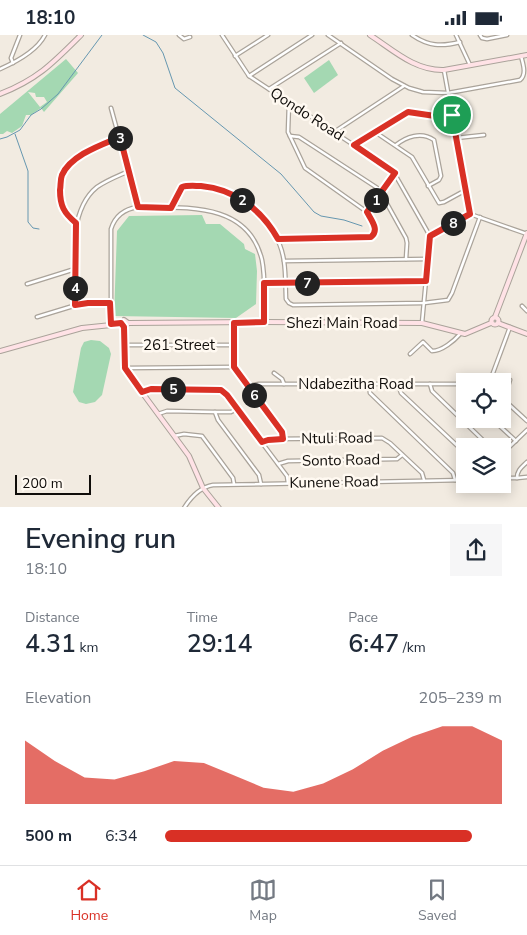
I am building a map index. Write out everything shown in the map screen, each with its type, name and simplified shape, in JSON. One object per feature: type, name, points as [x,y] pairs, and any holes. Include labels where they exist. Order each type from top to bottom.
[{"type":"street","points":[[13,63],[11,58],[20,35]]},
{"type":"street","points":[[0,69],[13,63],[34,48],[45,35]]},
{"type":"street","points":[[0,94],[23,85],[37,76],[81,35]]},
{"type":"street","points":[[179,35],[184,39],[190,37]]},
{"type":"street","name":"Qondo Road","points":[[223,35],[249,76],[395,173],[430,236]]},
{"type":"street","points":[[235,56],[268,35]]},
{"type":"street","points":[[249,76],[312,35]]},
{"type":"street","points":[[328,35],[404,85],[422,92],[448,93],[520,80],[524,76],[521,56]]},
{"type":"street","points":[[370,35],[415,64],[428,69],[444,70],[527,55]]},
{"type":"street","points":[[412,35],[417,36],[425,43],[438,46],[460,42]]},
{"type":"street","points":[[456,35],[470,65]]},
{"type":"street","points":[[480,35],[482,38],[487,39],[507,35]]},
{"type":"street","points":[[269,89],[341,43]]},
{"type":"street","points":[[444,70],[470,214]]},
{"type":"street","points":[[334,132],[404,85]]},
{"type":"street","points":[[278,239],[371,237],[375,234],[376,229],[367,212],[306,169],[290,136],[287,125],[289,102]]},
{"type":"street","points":[[111,108],[138,207]]},
{"type":"street","points":[[354,145],[408,112],[435,116],[452,115]]},
{"type":"street","points":[[375,131],[412,157],[436,200],[440,203],[466,190]]},
{"type":"street","points":[[479,135],[480,140]]},
{"type":"street","points":[[456,138],[484,135]]},
{"type":"street","points":[[290,136],[300,137],[382,192],[406,238],[406,259]]},
{"type":"street","points":[[396,145],[411,136],[430,137],[434,140],[441,176],[428,186]]},
{"type":"street","points":[[76,223],[61,205],[62,175],[67,168],[86,152],[120,137]]},
{"type":"street","points":[[75,305],[76,223],[85,200],[96,188],[106,181],[129,171]]},
{"type":"street","points":[[367,212],[395,173]]},
{"type":"street","points":[[171,208],[181,189],[185,186],[220,189],[239,198],[256,210],[271,227],[278,239],[284,261],[286,299],[291,305],[424,303],[443,302],[450,299],[480,217]]},
{"type":"street","points":[[111,324],[111,229],[114,220],[120,213],[138,207],[199,208],[211,210],[228,217],[249,234],[257,247],[261,259],[264,283],[264,322]]},
{"type":"street","points":[[422,323],[430,236],[470,214],[527,234],[491,323]]},
{"type":"street","points":[[284,261],[428,259]]},
{"type":"street","points":[[27,284],[75,269]]},
{"type":"street","points":[[264,283],[426,281]]},
{"type":"street","points":[[37,317],[75,305],[110,303]]},
{"type":"street","points":[[522,306],[527,311]]},
{"type":"street","points":[[495,317],[498,319],[498,323]]},
{"type":"street","name":"Shezi Main Road","points":[[0,351],[82,328],[111,324],[264,322],[422,323],[440,326],[461,333]]},
{"type":"street","points":[[234,323],[234,367],[282,432],[283,439]]},
{"type":"street","points":[[410,354],[423,343],[432,351],[436,351],[454,340],[461,333],[468,333],[491,323],[498,323],[527,334]]},
{"type":"street","points":[[124,325],[125,368],[192,462],[204,487],[219,507]]},
{"type":"street","points":[[493,373],[510,327]]},
{"type":"street","name":"261 Street","points":[[124,345],[234,345]]},
{"type":"street","points":[[125,368],[234,367]]},
{"type":"street","points":[[274,373],[282,379],[284,384]]},
{"type":"street","name":"Ndabezitha Road","points":[[248,387],[255,384],[456,384]]},
{"type":"street","points":[[370,384],[370,393],[453,473],[455,480]]},
{"type":"street","points":[[398,384],[401,393],[456,445]]},
{"type":"street","points":[[430,384],[432,391],[481,438]]},
{"type":"street","points":[[142,392],[151,389],[221,390],[227,395],[287,476],[288,483]]},
{"type":"street","points":[[511,406],[527,421]]},
{"type":"street","points":[[158,414],[167,411],[231,412],[237,409]]},
{"type":"street","points":[[216,412],[218,420],[259,475],[261,484]]},
{"type":"street","points":[[502,428],[516,441]]},
{"type":"street","points":[[511,446],[527,430]]},
{"type":"street","points":[[174,436],[184,433],[202,436],[234,478],[234,485]]},
{"type":"street","name":"Ntuli Road","points":[[262,442],[283,439],[382,438],[386,439],[422,473],[424,481]]},
{"type":"street","name":"Sonto Road","points":[[278,464],[288,461],[397,459],[403,455]]},
{"type":"street","points":[[517,478],[518,471],[527,462]]},
{"type":"street","points":[[511,478],[527,477]]},
{"type":"street","name":"Kunene Road","points":[[204,487],[213,485],[455,480]]},
{"type":"street","points":[[184,507],[204,487]]},
{"type":"green space","points":[[66,59],[78,73],[44,112],[41,108],[31,115],[26,115],[22,126],[12,133],[7,131],[0,134],[0,114]],"holes":[[[28,92],[35,93],[36,97],[44,97],[47,102],[40,107]]]},
{"type":"green space","points":[[329,60],[338,75],[314,93],[304,78]]},
{"type":"green space","points":[[202,215],[206,224],[220,224],[244,244],[245,249],[255,254],[257,271],[256,304],[236,318],[114,316],[117,231],[129,216]]},
{"type":"green space","points":[[91,340],[100,341],[109,348],[111,354],[102,395],[95,402],[86,404],[79,402],[73,392],[81,348],[84,342]]},
{"type":"waterway","points":[[0,139],[20,130],[31,115],[58,94],[102,35]]},
{"type":"waterway","points":[[143,35],[156,42],[163,53],[175,88],[281,174],[314,212],[321,216],[344,220],[362,226]]},
{"type":"waterway","points":[[15,134],[28,171],[28,222],[33,228],[39,229]]},
{"type":"route","points":[[408,112],[435,116],[452,115],[470,214],[430,236],[426,281],[264,283],[264,322],[234,323],[234,367],[282,432],[283,439],[262,442],[227,395],[218,389],[151,389],[142,392],[125,368],[124,327],[121,323],[111,324],[110,303],[83,303],[75,305],[76,223],[60,203],[61,178],[71,164],[93,148],[120,137],[138,207],[171,208],[182,187],[208,187],[220,189],[245,201],[265,220],[278,239],[371,237],[376,231],[367,212],[395,173],[354,145],[408,112]]}]
